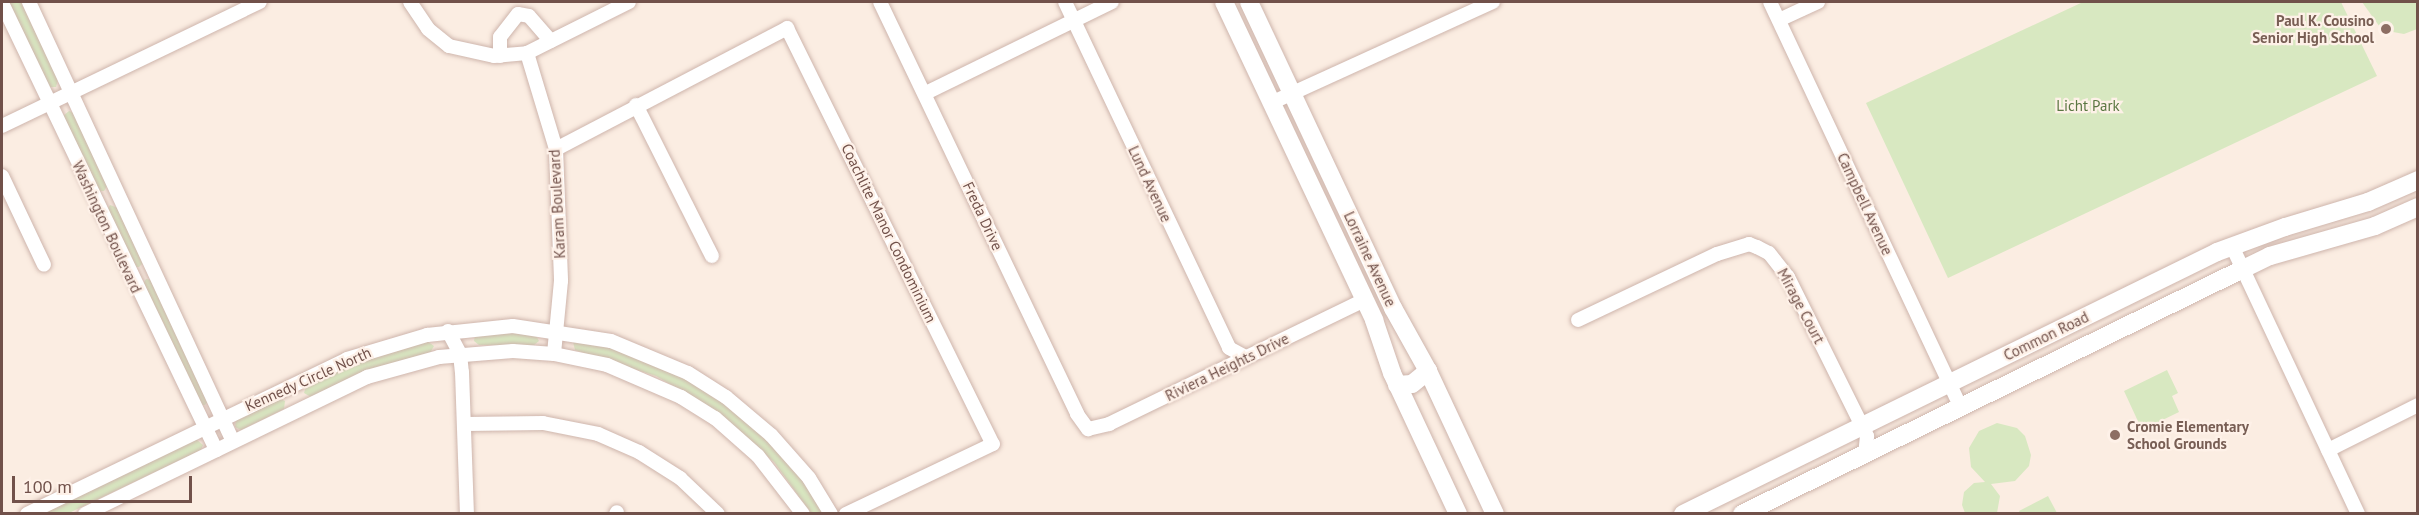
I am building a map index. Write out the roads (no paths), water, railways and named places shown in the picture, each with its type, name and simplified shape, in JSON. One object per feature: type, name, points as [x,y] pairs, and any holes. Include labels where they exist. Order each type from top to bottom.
[{"type":"street","name":"Washington Boulevard","points":[[29,2],[225,417],[233,441]]},
{"type":"street","points":[[2,126],[260,2]]},
{"type":"street","points":[[410,2],[428,29],[449,46],[500,56],[527,53],[629,2]]},
{"type":"street","name":"Freda Drive","points":[[880,2],[926,93],[1077,414],[1088,429]]},
{"type":"street","name":"Lund Avenue","points":[[1065,2],[1229,348],[1245,357]]},
{"type":"street","points":[[926,93],[1112,2]]},
{"type":"street","name":"Lorraine Avenue","points":[[1224,2],[1364,300],[1397,385],[1458,513]]},
{"type":"street","name":"Lorraine Avenue","points":[[1249,2],[1393,308],[1428,371],[1495,513]]},
{"type":"street","points":[[1272,103],[1493,2]]},
{"type":"street","name":"Campbell Avenue","points":[[1770,2],[1961,407]]},
{"type":"street","points":[[1779,20],[1818,2]]},
{"type":"street","name":"Washington Boulevard","points":[[2,3],[203,429],[216,450]]},
{"type":"street","points":[[500,56],[500,37],[518,14],[529,15],[551,41]]},
{"type":"street","name":"Coachlite Manor Condominium","points":[[556,149],[636,105],[788,28],[993,444],[846,513]]},
{"type":"street","name":"Karam Boulevard","points":[[527,53],[556,149],[561,244],[558,330],[554,354]]},
{"type":"street","points":[[636,105],[712,256]]},
{"type":"street","points":[[2,176],[44,265]]},
{"type":"street","name":"Common Road","points":[[1683,513],[2232,246],[2358,206],[2418,180]]},
{"type":"street","name":"Common Road","points":[[1742,513],[2270,256],[2375,226],[2418,207]]},
{"type":"street","name":"Mirage Court","points":[[1578,320],[1717,254],[1749,244],[1757,247],[1769,253],[1788,277],[1866,436],[1864,454]]},
{"type":"street","points":[[2232,246],[2241,270],[2358,513]]},
{"type":"street","name":"Riviera Heights Drive","points":[[1088,429],[1109,424],[1364,300]]},
{"type":"street","name":"Kennedy Circle North","points":[[27,513],[290,386],[366,352],[448,331],[513,326],[558,330],[611,341],[651,355],[726,397],[784,448],[831,513]]},
{"type":"street","points":[[448,331],[460,354],[466,424],[467,513]]},
{"type":"street","name":"Kennedy Circle North","points":[[85,513],[301,408],[384,371],[460,354],[554,354],[625,371],[699,407],[758,456],[803,513]]},
{"type":"street","points":[[1397,385],[1412,384],[1428,371]]},
{"type":"street","points":[[290,386],[301,408]]},
{"type":"street","points":[[2328,450],[2418,405]]},
{"type":"street","points":[[466,424],[543,423],[598,434],[639,452],[680,478],[718,513]]},
{"type":"place","name":"Paul K. Cousino Senior High School","points":[[2386,29]]},
{"type":"place","name":"Cromie Elementary School Grounds","points":[[2115,435]]},
{"type":"park label","name":"Licht Park","points":[[2088,106]]}]
